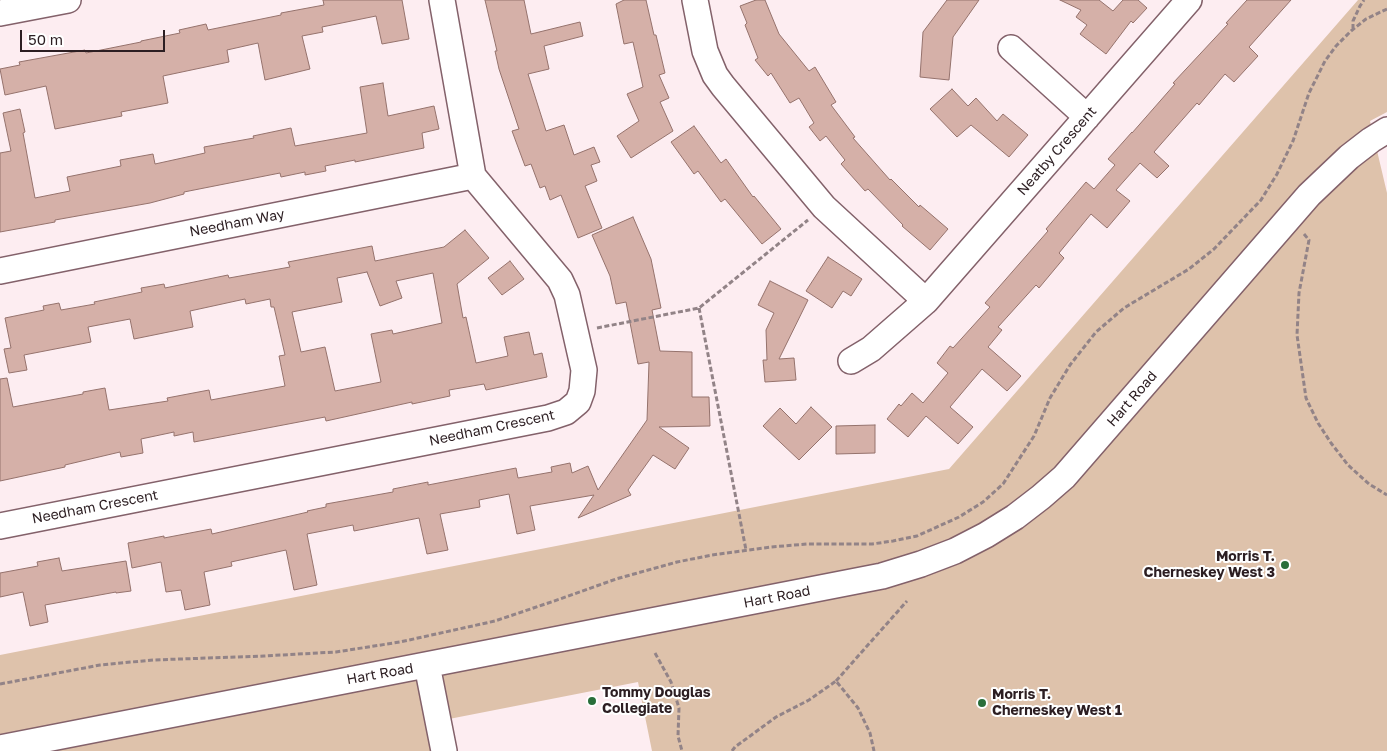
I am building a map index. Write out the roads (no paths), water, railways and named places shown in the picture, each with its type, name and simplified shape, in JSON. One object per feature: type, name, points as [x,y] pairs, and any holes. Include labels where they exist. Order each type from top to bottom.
[{"type":"street","points":[[0,13],[68,0]]},
{"type":"street","name":"Needham Crescent","points":[[0,526],[538,420],[566,412],[578,402],[582,390],[584,370],[567,295],[560,280],[473,176],[442,0]]},
{"type":"street","points":[[695,0],[705,51],[715,75],[723,86],[824,207],[926,301]]},
{"type":"street","name":"Neatby Crescent","points":[[850,361],[871,349],[926,301],[1189,0]]},
{"type":"street","points":[[1011,48],[1087,117]]},
{"type":"street","name":"Hart Road","points":[[0,748],[882,576],[956,551],[986,535],[1028,508],[1064,477],[1309,195],[1349,157],[1387,130]]},
{"type":"street","name":"Needham Way","points":[[0,271],[473,176]]},
{"type":"street","points":[[427,666],[444,751]]},
{"type":"place","name":"Morris T. Cherneskey West 3","points":[[1285,565]]},
{"type":"place","name":"Tommy Douglas Collegiate","points":[[592,701]]},
{"type":"place","name":"Morris T. Cherneskey West 1","points":[[982,703]]}]
